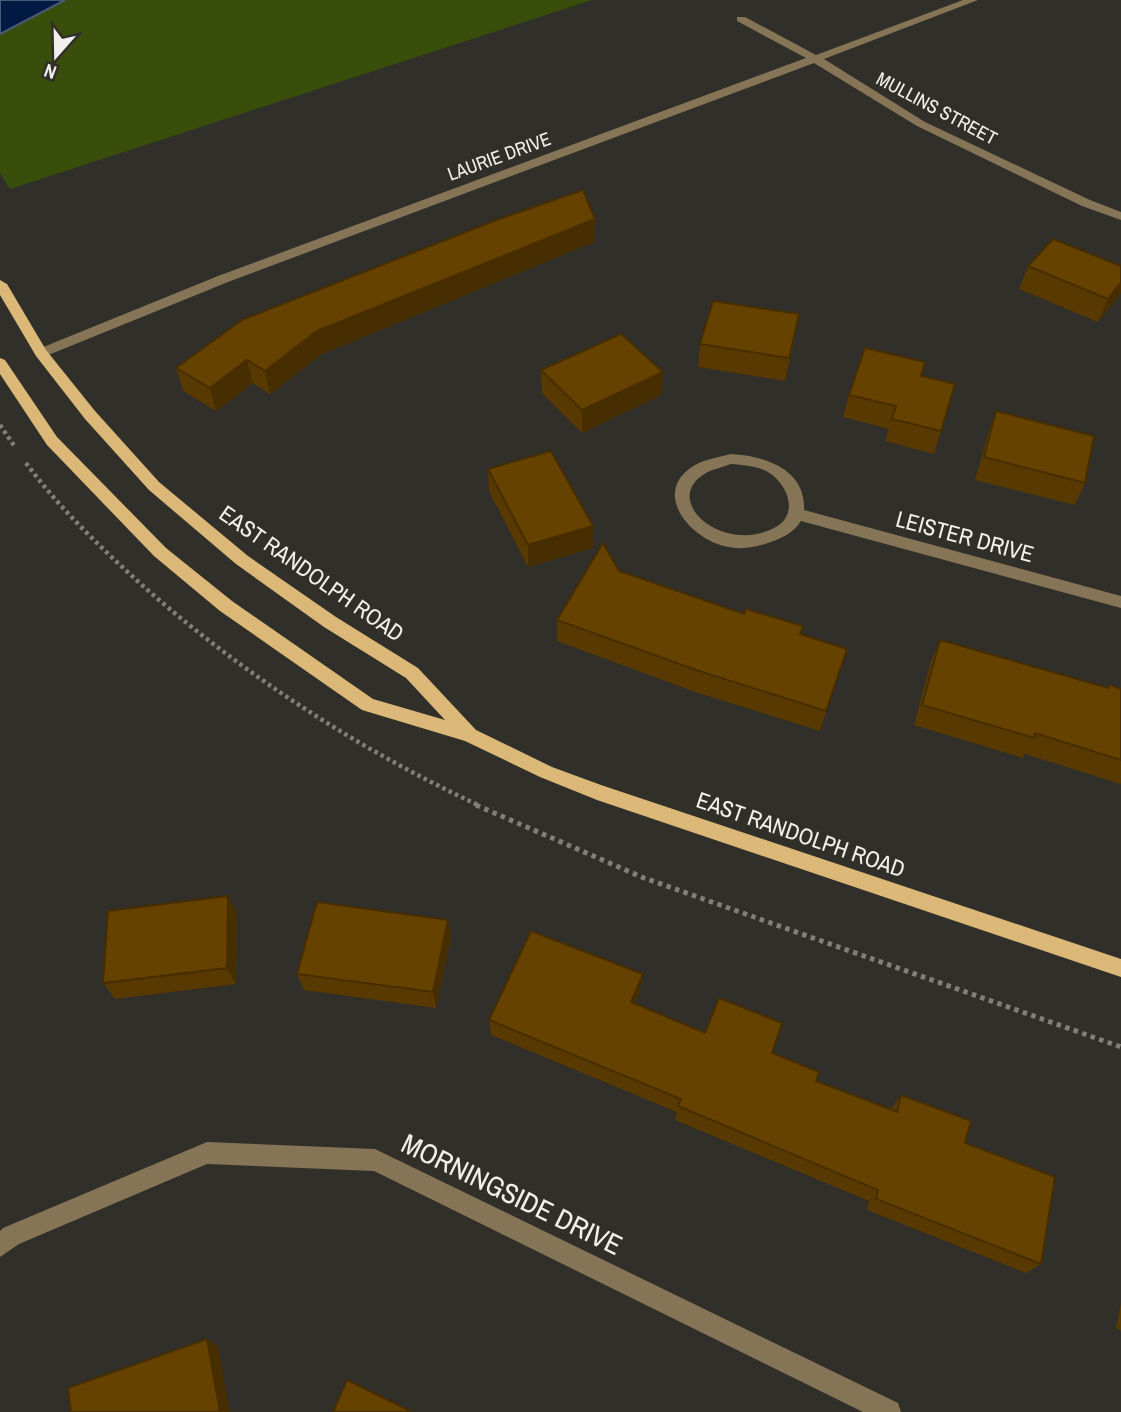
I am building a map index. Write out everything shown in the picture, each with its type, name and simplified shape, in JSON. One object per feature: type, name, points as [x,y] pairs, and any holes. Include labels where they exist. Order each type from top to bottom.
[{"type":"main road","name":"EAST RANDOLPH ROAD","points":[[0,284],[41,353],[90,415],[154,486],[242,560],[330,622],[412,673],[470,735]]},
{"type":"main road","name":"EAST RANDOLPH ROAD","points":[[0,363],[52,441],[160,552],[226,606],[368,705],[470,735],[545,772],[597,792],[1121,968]]},
{"type":"street","name":"LAURIE DRIVE","points":[[41,353],[223,279],[973,0]]},
{"type":"street","name":"MULLINS STREET","points":[[741,19],[816,59],[921,124],[1086,203],[1121,216]]},
{"type":"street","points":[[731,459],[754,461],[774,468],[790,482],[798,498],[797,514],[788,528],[771,539],[749,543],[725,541],[704,532],[688,519],[681,502],[683,486],[694,472],[710,462],[731,459]]},
{"type":"street","name":"LEISTER DRIVE","points":[[797,514],[1121,602]]},
{"type":"street","name":"MORNINGSIDE DRIVE","points":[[6,1241],[206,1153],[375,1160],[890,1412]]},
{"type":"green space","points":[[0,0],[592,0],[10,189],[0,173]]},
{"type":"water","points":[[0,0],[65,0],[0,34]]},
{"type":"building","points":[[583,190],[595,219],[317,331],[265,371],[247,360],[210,388],[176,368],[242,320],[499,219]]},
{"type":"building","points":[[1053,239],[1121,266],[1121,282],[1108,299],[1028,266]]},
{"type":"building","points":[[713,301],[799,314],[789,358],[700,344]]},
{"type":"building","points":[[621,334],[663,372],[582,410],[541,370]]},
{"type":"building","points":[[865,348],[925,362],[921,376],[955,384],[941,431],[892,419],[896,406],[849,395]]},
{"type":"building","points":[[996,411],[1094,436],[1085,483],[984,457]]},
{"type":"building","points":[[551,451],[593,526],[528,545],[488,469]]},
{"type":"building","points":[[603,543],[619,571],[744,614],[746,609],[803,626],[800,634],[847,649],[826,711],[699,671],[557,620]]},
{"type":"building","points":[[940,640],[1108,688],[1109,685],[1121,689],[1121,760],[1035,733],[1034,738],[922,705]]},
{"type":"building","points":[[228,896],[227,968],[103,983],[108,911]]},
{"type":"building","points":[[317,902],[448,920],[433,992],[297,974]]},
{"type":"building","points":[[531,931],[643,974],[631,1002],[705,1033],[719,998],[782,1023],[772,1053],[819,1072],[816,1081],[897,1112],[901,1095],[971,1121],[965,1143],[1055,1177],[1041,1264],[876,1199],[878,1190],[678,1106],[681,1099],[489,1020]]},
{"type":"building","points":[[207,1339],[220,1412],[71,1412],[68,1388]]},
{"type":"building","points":[[347,1380],[412,1412],[333,1412]]}]
